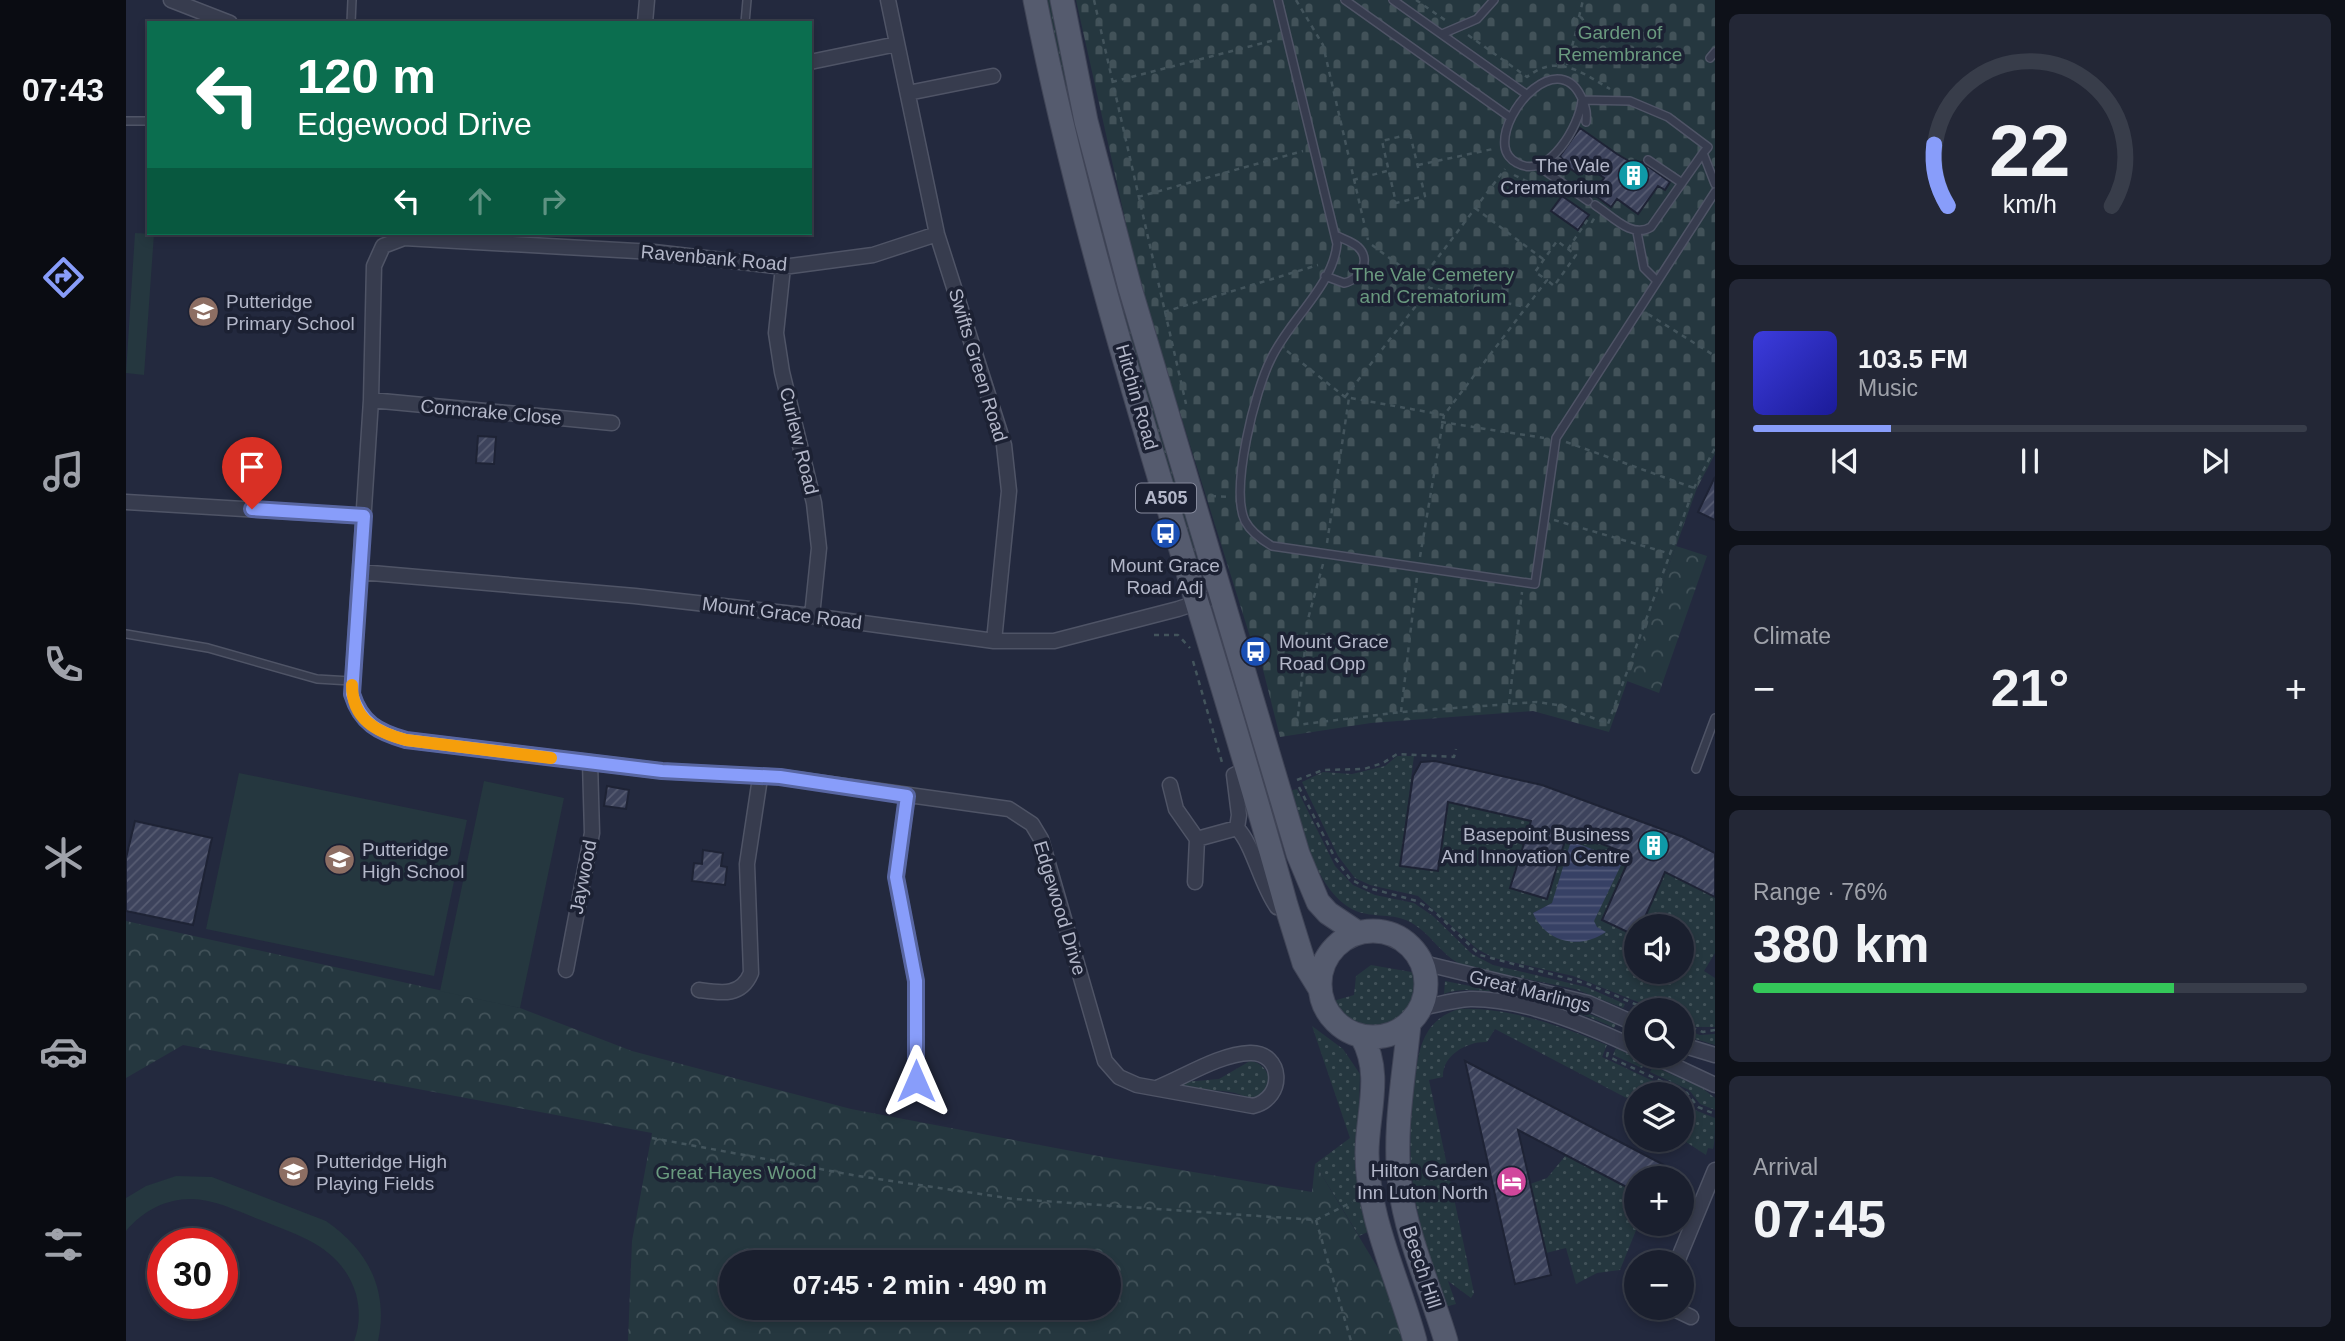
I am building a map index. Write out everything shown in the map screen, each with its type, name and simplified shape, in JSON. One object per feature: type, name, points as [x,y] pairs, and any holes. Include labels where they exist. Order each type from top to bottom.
[{"type":"main road","name":"Hitchin Road","points":[[1035,0],[1059,118],[1106,295],[1310,888],[1328,913],[1358,933]]},
{"type":"main road","name":"Hitchin Road","points":[[1062,0],[1086,121],[1210,598],[1235,771],[1286,905],[1304,963],[1320,989]]},
{"type":"main road","points":[[1320,989],[1325,961],[1345,939],[1369,931],[1391,934],[1410,945],[1423,963],[1427,986],[1415,1016],[1387,1036],[1362,1037]]},
{"type":"main road","name":"A505","points":[[1320,989],[1329,1015],[1349,1032],[1362,1037]]},
{"type":"main road","name":"Beech Hill","points":[[1415,1016],[1399,1121],[1399,1184],[1407,1223],[1446,1341]]},
{"type":"main road","name":"Beech Hill","points":[[1362,1037],[1369,1050],[1374,1089],[1367,1154],[1371,1192],[1415,1341]]},
{"type":"street","points":[[171,0],[225,21]]},
{"type":"street","points":[[645,21],[647,0]]},
{"type":"street","name":"Swifts Green Road","points":[[888,0],[937,234],[1004,445],[1009,491],[994,642]]},
{"type":"street","points":[[812,62],[897,44]]},
{"type":"street","points":[[908,93],[993,76]]},
{"type":"street","name":"Ravenbank Road","points":[[364,516],[371,400],[374,266],[383,246],[394,240],[654,252],[783,267],[873,255],[937,234]]},
{"type":"street","name":"Curlew Road","points":[[783,267],[776,333],[782,372],[814,503],[819,548],[811,616]]},
{"type":"street","name":"Corncrake Close","points":[[371,400],[612,423]]},
{"type":"street","points":[[126,502],[364,516]]},
{"type":"street","name":"Edgewood Drive","points":[[364,516],[351,681],[357,712],[371,726],[387,735],[406,740],[590,762],[760,778],[780,777],[1009,809],[1032,824],[1041,839],[1105,1060],[1119,1077],[1137,1085],[1253,1106],[1269,1099],[1275,1090],[1277,1076],[1266,1058],[1253,1053],[1223,1060],[1159,1087]]},
{"type":"street","name":"Mount Grace Road","points":[[360,572],[635,596],[811,616],[994,642],[1054,641],[1210,598]]},
{"type":"street","name":"Jaywood","points":[[566,970],[592,833],[590,762]]},
{"type":"street","points":[[1235,771],[1239,815],[1237,828],[1244,836],[1263,887],[1277,907],[1286,905]]},
{"type":"street","points":[[699,990],[734,992],[743,986],[751,973],[747,864],[760,778]]},
{"type":"street","points":[[1170,785],[1176,809],[1197,839],[1195,882]]},
{"type":"street","points":[[907,796],[896,877],[916,981],[916,1081]]},
{"type":"street","points":[[1197,839],[1237,828]]},
{"type":"street","points":[[554,947],[569,950]]},
{"type":"street","name":"Great Marlings","points":[[1423,963],[1578,1000],[1624,1019]]},
{"type":"street","name":"Great Marlings","points":[[1415,1016],[1473,999],[1524,1007],[1580,1023],[1624,1043]]},
{"type":"street","points":[[1694,1049],[1715,1055]]},
{"type":"street","points":[[1679,1068],[1715,1085]]},
{"type":"street","points":[[1682,1250],[1715,1170]]},
{"type":"lane","points":[[351,21],[352,0]]},
{"type":"lane","points":[[746,21],[747,0]]},
{"type":"lane","points":[[1278,0],[1337,236],[1336,253],[1325,276],[1279,344],[1252,406],[1239,498],[1245,521],[1259,538],[1285,550],[1535,584],[1555,439],[1715,192]]},
{"type":"lane","points":[[1345,0],[1511,118]]},
{"type":"lane","points":[[1393,0],[1526,94]]},
{"type":"lane","points":[[1442,34],[1477,19],[1494,0]]},
{"type":"lane","points":[[1558,162],[1523,166],[1507,154],[1504,145],[1511,118],[1526,94],[1544,82],[1562,79],[1579,90],[1587,109],[1586,122]]},
{"type":"lane","points":[[1538,166],[1568,136],[1582,100]]},
{"type":"lane","points":[[1582,100],[1630,101],[1668,117],[1708,146],[1651,227],[1637,232]]},
{"type":"lane","points":[[126,121],[147,121]]},
{"type":"lane","points":[[1703,153],[1715,184]]},
{"type":"lane","points":[[1648,160],[1682,183]]},
{"type":"lane","points":[[1538,166],[1637,232],[1644,268],[1657,281]]},
{"type":"lane","points":[[1325,276],[1344,283],[1358,277],[1363,268],[1364,260],[1358,246],[1337,236]]},
{"type":"lane","points":[[126,634],[208,648],[317,679],[351,681]]},
{"type":"lane","points":[[1696,769],[1715,718]]},
{"type":"path","points":[[1094,0],[1186,404]]},
{"type":"path","points":[[1296,0],[1323,45],[1368,242],[1430,288],[1526,307]]},
{"type":"path","points":[[1416,0],[1527,77],[1542,67],[1567,65],[1630,101]]},
{"type":"path","points":[[1567,65],[1577,28],[1583,23],[1579,17],[1583,0]]},
{"type":"path","points":[[1577,28],[1572,21],[1579,17]]},
{"type":"path","points":[[1112,82],[1287,37]]},
{"type":"path","points":[[1556,64],[1560,49],[1579,54],[1575,69]]},
{"type":"path","points":[[1410,134],[1418,164],[1425,196],[1396,203],[1382,141],[1410,134]]},
{"type":"path","points":[[1138,197],[1314,148]]},
{"type":"path","points":[[1418,164],[1494,148]]},
{"type":"path","points":[[1420,281],[1505,169]]},
{"type":"path","points":[[1353,180],[1389,171]]},
{"type":"path","points":[[1568,249],[1588,219],[1592,222],[1595,205]]},
{"type":"path","points":[[1475,208],[1544,259]]},
{"type":"path","points":[[1557,241],[1576,255],[1554,286],[1535,272],[1544,259],[1557,241]]},
{"type":"path","points":[[1164,312],[1332,261]]},
{"type":"path","points":[[1279,344],[1347,398],[1444,415],[1546,280]]},
{"type":"path","points":[[1430,288],[1347,398],[1325,555],[1308,619],[1297,725],[1401,712],[1552,703],[1608,724],[1694,488],[1715,448]]},
{"type":"path","points":[[1639,308],[1715,356]]},
{"type":"path","points":[[1441,422],[1555,439],[1694,488]]},
{"type":"path","points":[[1208,495],[1239,498]]},
{"type":"path","points":[[1544,517],[1671,554]]},
{"type":"path","points":[[1509,704],[1523,582]]},
{"type":"path","points":[[1154,635],[1178,635],[1190,649],[1235,771]]},
{"type":"path","points":[[1456,749],[1454,757],[1397,754],[1383,764],[1364,769],[1323,770],[1296,780],[1335,858],[1350,878],[1365,887],[1417,901],[1436,913],[1480,955],[1588,984],[1624,999]]},
{"type":"path","points":[[1694,1029],[1703,1032],[1715,1030]]},
{"type":"path","points":[[1607,1056],[1687,1093],[1698,1107],[1715,1114]]},
{"type":"path","points":[[652,1138],[858,1176],[1014,1199],[1316,1220],[1371,1192]]},
{"type":"path","points":[[1316,1220],[1351,1341]]},
{"type":"green space","points":[[1044,0],[1056,0],[1199,566],[1196,566],[1095,228]]},
{"type":"green space","name":"The Vale Cemetery and Crematorium","points":[[1076,0],[1715,0],[1715,454],[1697,488],[1609,732],[1533,711],[1371,723],[1280,737],[1257,646],[1252,643],[1139,282]]},
{"type":"green space","points":[[135,233],[147,234],[154,235],[144,375],[126,373]]},
{"type":"green space","points":[[1676,546],[1707,556],[1659,693],[1627,681]]},
{"type":"green space","points":[[1217,628],[1225,635],[1269,779],[1261,781]]},
{"type":"green space","points":[[1397,756],[1414,756],[1400,866],[1438,871],[1448,802],[1531,821],[1510,888],[1546,899],[1568,831],[1631,855],[1602,920],[1624,930],[1624,984],[1694,984],[1694,914],[1646,914],[1665,872],[1715,897],[1715,953],[1704,971],[1715,978],[1715,1027],[1694,1026],[1694,998],[1628,998],[1573,976],[1494,958],[1477,949],[1418,896],[1370,885],[1355,878],[1338,856],[1302,782],[1323,772],[1352,774],[1385,766]],"holes":[[[1552,903],[1594,922],[1597,927],[1533,913]]]},
{"type":"green space","points":[[239,773],[467,820],[434,976],[206,929]]},
{"type":"green space","points":[[484,781],[564,798],[520,1008],[440,991]]},
{"type":"green space","points":[[1297,789],[1335,866],[1353,885],[1375,895],[1414,903],[1433,916],[1472,954],[1493,965],[1586,987],[1624,1004],[1623,1008],[1575,989],[1464,966],[1410,922],[1397,917],[1356,911],[1342,902],[1331,890],[1312,858],[1289,791]]},
{"type":"green space","name":"Great Hayes Wood","points":[[126,921],[520,1008],[632,1051],[851,1109],[1098,1156],[1312,1192],[1315,1164],[1387,1283],[1411,1341],[628,1341],[632,1241],[652,1133],[183,1045],[126,1078]]},
{"type":"green space","points":[[1371,965],[1417,973],[1417,991],[1411,1006],[1401,1018],[1387,1025],[1373,1027],[1358,1024],[1344,1016],[1333,1001],[1354,995],[1356,976]]},
{"type":"green space","points":[[1445,981],[1562,1004],[1616,1024],[1614,1028],[1578,1013],[1504,994],[1460,990],[1444,994]]},
{"type":"green space","points":[[1459,1009],[1478,1009],[1553,1025],[1607,1045],[1602,1057],[1655,1082],[1624,1082],[1624,1097],[1495,1029],[1487,1042],[1464,1047],[1451,1056],[1443,1077],[1429,1080],[1474,1293],[1471,1298],[1448,1281],[1456,1304],[1445,1307],[1420,1224],[1410,1147],[1414,1086],[1420,1049],[1430,1029],[1447,1014]]},
{"type":"green space","points":[[1312,1026],[1343,1049],[1360,1074],[1358,1135],[1372,1230],[1359,1236],[1315,1164],[1350,1138]]},
{"type":"green space","points":[[1694,1033],[1715,1034],[1715,1045],[1694,1039]]},
{"type":"green space","points":[[1616,1048],[1624,1052],[1624,1060],[1613,1055]]},
{"type":"green space","points":[[1250,1061],[1262,1067],[1269,1078],[1267,1090],[1256,1098],[1181,1085],[1184,1082],[1219,1079]]},
{"type":"green space","points":[[1652,1068],[1657,1068],[1689,1082],[1672,1082],[1650,1072]]},
{"type":"green space","points":[[1694,1084],[1715,1098],[1715,1110],[1700,1104],[1694,1096]]},
{"type":"green space","points":[[1694,1109],[1715,1118],[1713,1149],[1708,1148],[1706,1155],[1694,1147]]},
{"type":"green space","points":[[1566,1155],[1624,1186],[1624,1236],[1634,1236],[1628,1250],[1624,1250],[1620,1270],[1597,1273],[1576,1284],[1566,1248],[1546,1253],[1530,1184],[1547,1178]]},
{"type":"green space","points":[[176,1176],[212,1177],[326,1221],[341,1232],[364,1258],[372,1273],[380,1305],[378,1341],[354,1341],[359,1312],[356,1294],[340,1264],[317,1245],[288,1231],[225,1206],[191,1199],[163,1204],[140,1218],[126,1231],[126,1198],[146,1186]]},
{"type":"water","points":[[1571,841],[1623,861],[1594,921],[1597,927],[1606,932],[1596,938],[1575,942],[1555,937],[1546,931],[1533,913],[1552,903]]},
{"type":"building","name":"The Vale Crematorium","points":[[1580,128],[1617,154],[1639,167],[1642,162],[1670,182],[1665,190],[1658,186],[1638,214],[1617,199],[1611,207],[1593,194],[1604,178],[1585,164],[1578,174],[1565,165],[1562,167],[1564,161],[1560,156]]},
{"type":"building","points":[[1562,196],[1589,215],[1578,230],[1551,211]]},
{"type":"building","points":[[478,436],[496,437],[494,464],[476,463]]},
{"type":"building","points":[[1715,477],[1715,520],[1698,512]]},
{"type":"building","name":"Basepoint Business And Innovation Centre","points":[[1435,761],[1542,785],[1683,837],[1715,853],[1715,897],[1665,872],[1646,914],[1624,914],[1624,930],[1602,920],[1631,855],[1568,831],[1547,899],[1510,888],[1531,821],[1448,802],[1438,871],[1400,866],[1413,776],[1421,762]]},
{"type":"building","points":[[607,786],[629,790],[626,809],[604,806]]},
{"type":"building","points":[[135,821],[212,838],[193,925],[126,911],[126,858]]},
{"type":"building","points":[[703,850],[723,853],[721,866],[727,867],[725,885],[692,881],[694,863],[702,864]]},
{"type":"building","name":"Hilton Garden Inn Luton North","points":[[1465,1061],[1624,1144],[1624,1152],[1639,1152],[1666,1166],[1624,1166],[1624,1186],[1518,1130],[1551,1275],[1515,1284]]},
{"type":"slow traffic","points":[[352,685],[357,712],[371,726],[387,735],[406,740],[551,758]]},
{"type":"place","name":"The Vale Crematorium","points":[[1633,176]]},
{"type":"place","name":"Putteridge Primary School","points":[[203,312]]},
{"type":"place","name":"Mount Grace Road Adj","points":[[1165,534]]},
{"type":"place","name":"Mount Grace Road Opp","points":[[1256,652]]},
{"type":"place","name":"Basepoint Business And Innovation Centre","points":[[1653,845]]},
{"type":"place","name":"Putteridge High School","points":[[339,860]]},
{"type":"place","name":"Putteridge High Playing Fields","points":[[293,1172]]},
{"type":"place","name":"Hilton Garden Inn Luton North","points":[[1511,1181]]},
{"type":"route","points":[[252,509],[364,516],[352,694],[357,712],[371,726],[387,735],[406,740],[662,771],[780,777],[907,796],[896,877],[916,981],[916,1081]]},
{"type":"park label","name":"Garden of Remembrance","points":[[1620,43]]}]
